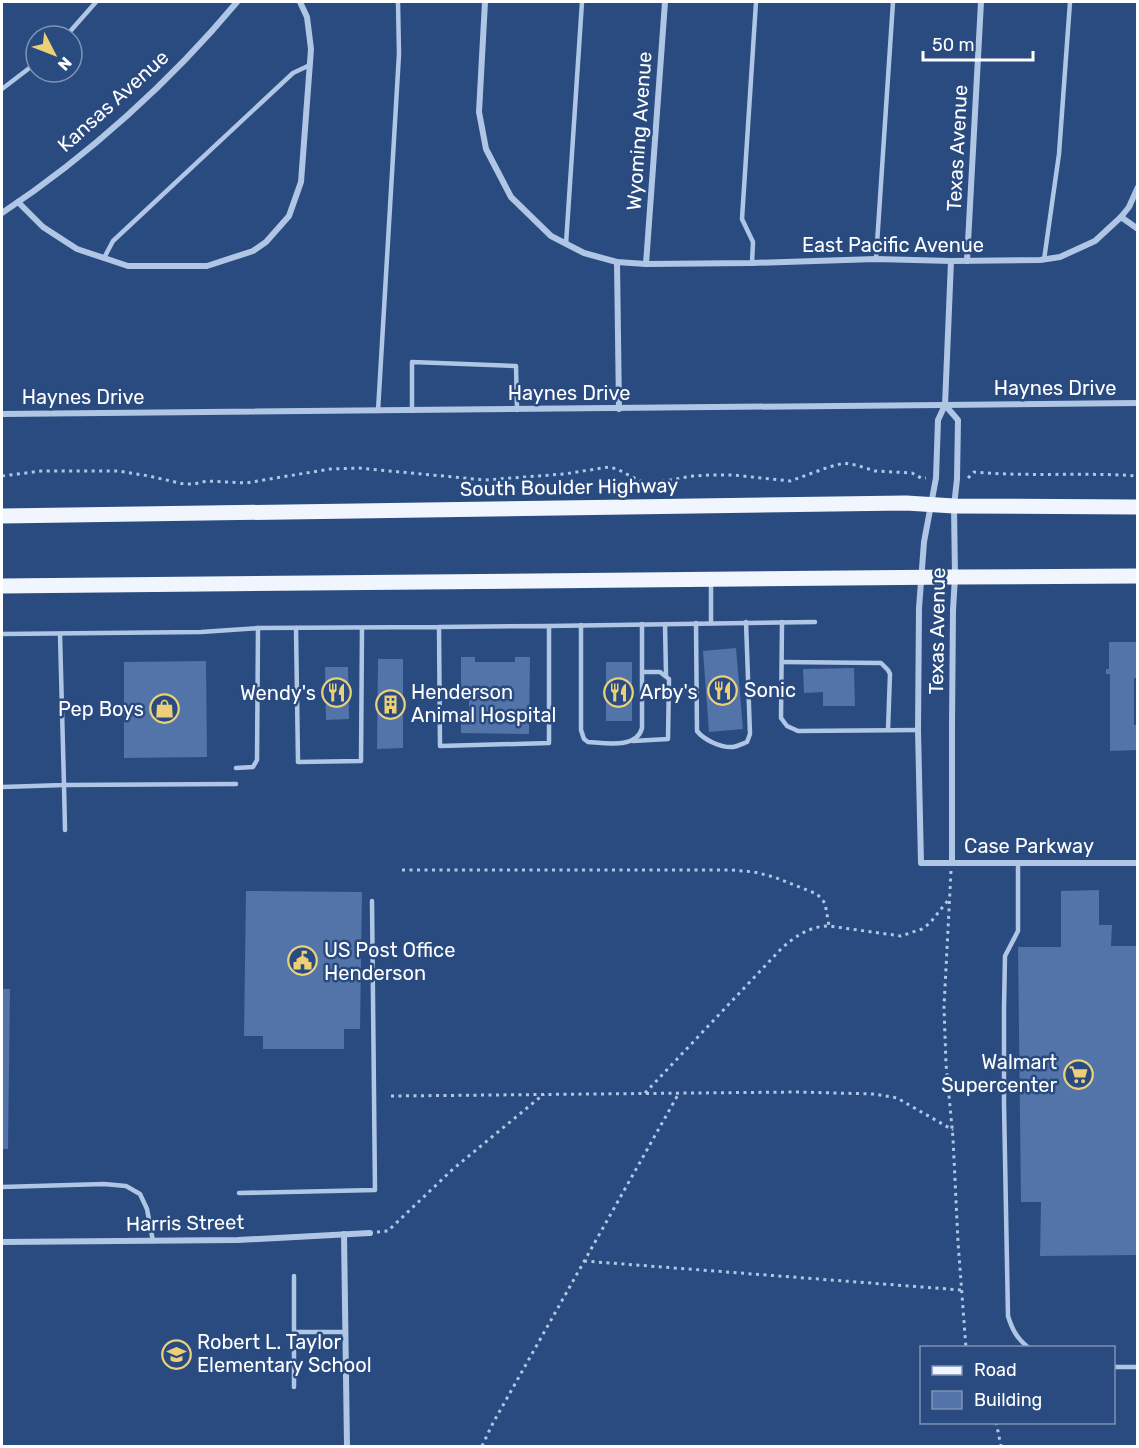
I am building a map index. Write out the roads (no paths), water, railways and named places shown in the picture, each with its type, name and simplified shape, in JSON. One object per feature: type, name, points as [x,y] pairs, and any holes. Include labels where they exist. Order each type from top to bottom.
[{"type":"main road","name":"South Boulder Highway","points":[[2,516],[906,503],[954,506],[1137,507]]},
{"type":"main road","points":[[2,586],[1137,576]]},
{"type":"street","name":"Kansas Avenue","points":[[2,213],[58,173],[135,109],[215,28],[237,2]]},
{"type":"street","points":[[18,202],[43,227],[76,249],[128,266],[207,266],[253,251],[266,242],[289,216],[302,182],[311,48],[307,16],[300,2]]},
{"type":"street","name":"East Pacific Avenue","points":[[485,2],[479,112],[486,148],[511,197],[551,236],[584,253],[617,262],[646,264],[876,259],[1044,260],[1060,257],[1095,241],[1129,207],[1137,187]]},
{"type":"street","name":"Wyoming Avenue","points":[[646,264],[665,2]]},
{"type":"street","name":"Texas Avenue","points":[[967,261],[981,2]]},
{"type":"street","points":[[1121,217],[1137,229]]},
{"type":"street","name":"Texas Avenue","points":[[921,863],[918,730],[919,608],[924,542],[936,478],[938,420],[945,405],[951,261]]},
{"type":"street","points":[[617,262],[619,409]]},
{"type":"street","name":"Haynes Drive","points":[[2,414],[1137,404]]},
{"type":"street","name":"Texas Avenue","points":[[945,405],[958,420],[954,506],[952,863]]},
{"type":"street","name":"Case Parkway","points":[[921,863],[1137,863]]},
{"type":"street","name":"Harris Street","points":[[2,1242],[238,1240],[370,1233]]},
{"type":"street","points":[[344,1234],[347,1446]]},
{"type":"lane","points":[[77,24],[96,2]]},
{"type":"lane","points":[[378,411],[399,54],[398,2]]},
{"type":"lane","points":[[566,244],[582,2]]},
{"type":"lane","points":[[752,263],[753,242],[742,219],[756,2]]},
{"type":"lane","points":[[876,259],[893,2]]},
{"type":"lane","points":[[1044,260],[1059,154],[1070,2]]},
{"type":"lane","points":[[104,258],[113,241],[293,73],[310,65]]},
{"type":"lane","points":[[2,89],[24,72]]},
{"type":"lane","points":[[412,411],[412,362],[516,366],[517,410]]},
{"type":"lane","points":[[711,580],[711,623]]},
{"type":"lane","points":[[696,623],[697,731],[704,738],[731,747],[747,742],[750,734],[746,622]]},
{"type":"lane","points":[[782,622],[781,718],[792,730],[798,732],[918,730]]},
{"type":"lane","points":[[2,634],[201,632],[258,627],[362,628],[815,622]]},
{"type":"lane","points":[[633,741],[642,728],[642,624]]},
{"type":"lane","points":[[581,625],[582,737],[588,742],[626,743],[668,740],[669,679],[666,675],[665,624]]},
{"type":"lane","points":[[439,627],[440,746],[549,743],[549,626]]},
{"type":"lane","points":[[236,768],[253,767],[257,760],[258,627]]},
{"type":"lane","points":[[296,628],[298,762],[361,761],[362,628]]},
{"type":"lane","points":[[60,634],[65,830]]},
{"type":"lane","points":[[782,662],[880,663],[890,674],[888,730]]},
{"type":"lane","points":[[642,672],[660,672],[666,675]]},
{"type":"lane","points":[[2,787],[236,784]]},
{"type":"lane","points":[[1018,863],[1018,931],[1005,956],[1004,1104],[1008,1316],[1011,1327],[1028,1346]]},
{"type":"lane","points":[[238,1193],[375,1190],[372,901]]},
{"type":"lane","points":[[2,1187],[104,1184],[126,1186],[140,1194],[147,1209],[153,1240]]},
{"type":"lane","points":[[294,1276],[294,1387]]},
{"type":"lane","points":[[294,1332],[346,1332]]},
{"type":"lane","points":[[1115,1367],[1137,1367]]},
{"type":"place","name":"Sonic","points":[[723,690]]},
{"type":"place","name":"Arby's","points":[[619,692]]},
{"type":"place","name":"Wendy's","points":[[337,693]]},
{"type":"place","name":"Henderson Animal Hospital","points":[[390,704]]},
{"type":"place","name":"Pep Boys","points":[[165,709]]},
{"type":"place","name":"US Post Office Henderson","points":[[303,961]]},
{"type":"place","name":"Walmart Supercenter","points":[[1078,1074]]},
{"type":"place","name":"Robert L. Taylor Elementary School","points":[[176,1354]]}]
